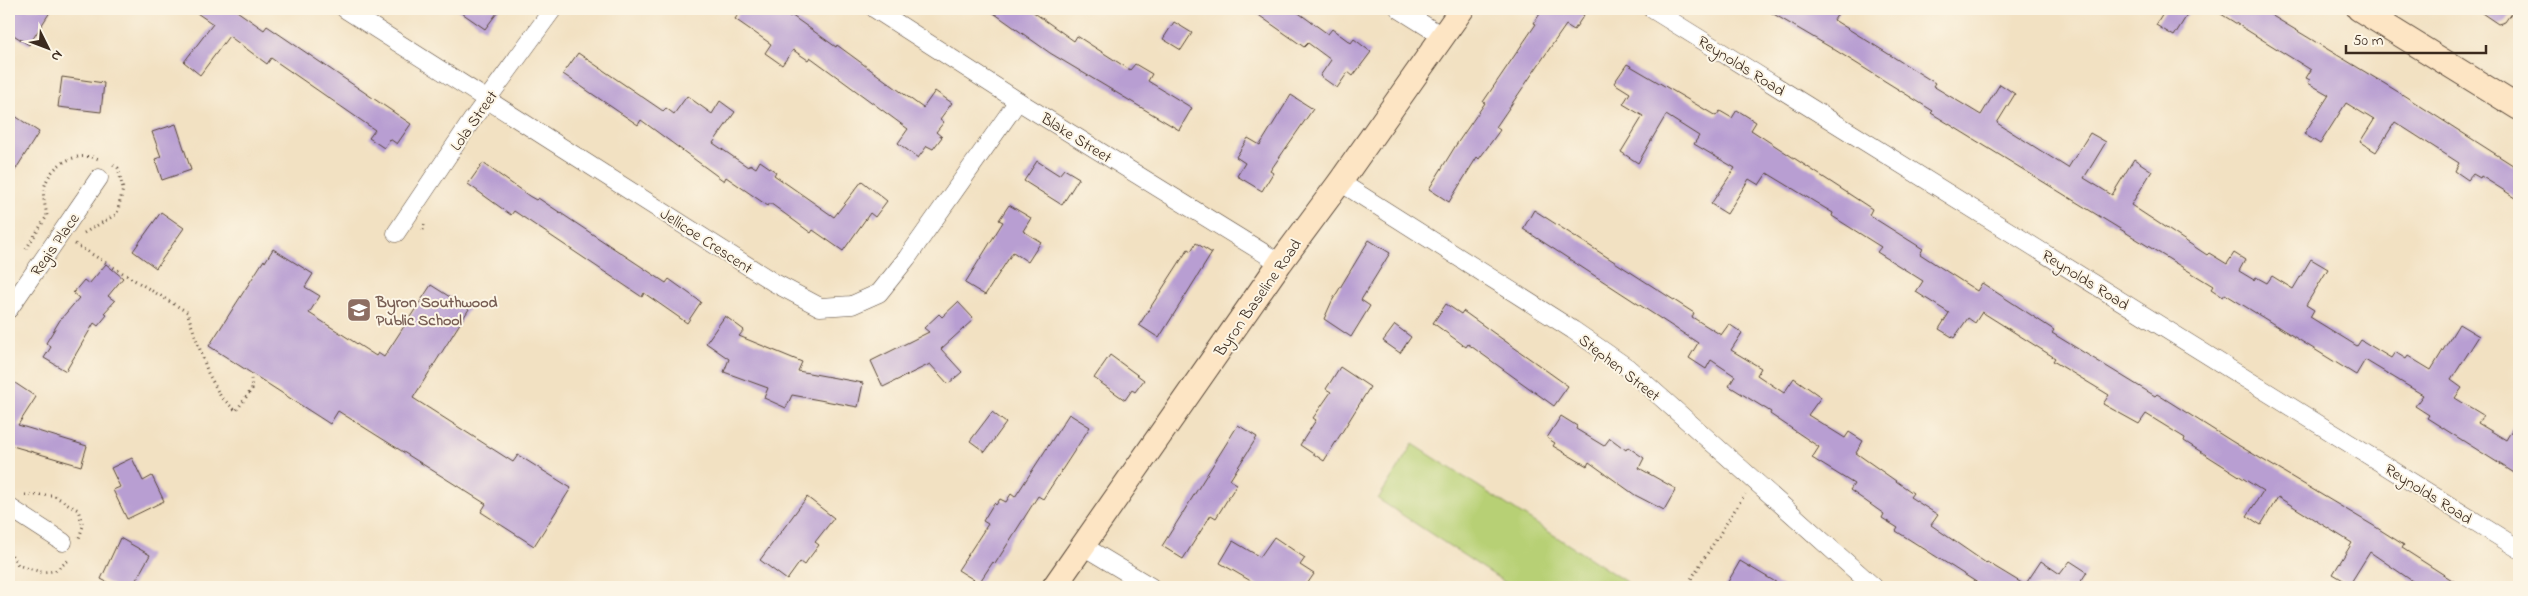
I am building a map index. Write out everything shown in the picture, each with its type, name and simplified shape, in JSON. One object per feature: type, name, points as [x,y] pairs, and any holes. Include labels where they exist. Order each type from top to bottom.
[{"type":"main road","name":"Byron Baseline Road","points":[[1054,587],[1280,263],[1340,182],[1462,9]]},
{"type":"main road","points":[[2359,9],[2519,108]]},
{"type":"street","name":"Jellicoe Crescent","points":[[345,9],[773,282],[820,307],[852,305],[879,293],[907,258],[1018,100]]},
{"type":"street","name":"Lola Street","points":[[396,233],[553,9]]},
{"type":"street","name":"Blake Street","points":[[875,9],[1280,263]]},
{"type":"street","points":[[1398,9],[1442,36]]},
{"type":"street","name":"Reynolds Road","points":[[1652,9],[2519,549]]},
{"type":"street","name":"Regis Place","points":[[9,309],[99,178]]},
{"type":"street","name":"Stephen Street","points":[[1340,182],[1573,330],[1628,368],[1874,587]]},
{"type":"street","points":[[9,507],[63,542]]},
{"type":"street","points":[[1083,546],[1151,587]]},
{"type":"path","points":[[423,230],[428,216]]},
{"type":"path","points":[[68,240],[187,312],[208,373],[221,397],[236,411],[252,389],[251,379]]},
{"type":"path","points":[[1686,587],[1745,494]]},
{"type":"green space","points":[[1413,444],[1634,587],[1512,587],[1378,499]]},
{"type":"building","points":[[12,9],[52,9],[29,45],[9,32],[9,14]]},
{"type":"building","points":[[191,9],[234,9],[264,30],[267,26],[411,124],[397,144],[390,139],[384,148],[369,138],[375,130],[271,58],[267,64],[229,36],[200,75],[184,62],[213,24]]},
{"type":"building","points":[[456,9],[500,9],[485,29]]},
{"type":"building","points":[[742,9],[778,9],[790,17],[791,15],[836,47],[837,45],[923,108],[935,91],[952,103],[940,119],[944,122],[936,132],[942,137],[933,149],[927,146],[918,158],[898,143],[908,129],[810,57],[808,60],[793,50],[782,65],[765,53],[771,44],[735,19]]},
{"type":"building","points":[[988,9],[1029,9],[1074,41],[1077,36],[1130,70],[1135,64],[1152,74],[1148,81],[1192,108],[1179,130],[1050,53]]},
{"type":"building","points":[[1250,9],[1293,9],[1328,34],[1332,29],[1351,43],[1354,39],[1371,52],[1353,76],[1348,72],[1337,88],[1320,76],[1331,60],[1308,43],[1304,47]]},
{"type":"building","points":[[1543,9],[1573,9],[1584,15],[1574,30],[1566,25],[1496,127],[1500,130],[1479,159],[1477,157],[1449,202],[1429,189],[1485,103],[1483,102],[1536,24],[1534,23]]},
{"type":"building","points":[[1765,9],[1841,9],[1834,20],[1935,83],[1933,86],[1981,115],[2000,84],[2015,94],[1997,123],[2068,168],[2090,133],[2106,142],[2084,178],[2112,195],[2134,159],[2152,171],[2131,205],[2207,255],[2209,253],[2227,264],[2234,253],[2245,260],[2239,271],[2254,280],[2256,277],[2267,283],[2272,276],[2293,289],[2311,259],[2328,269],[2306,305],[2314,310],[2310,317],[2357,346],[2361,340],[2391,358],[2395,352],[2406,359],[2408,356],[2431,370],[2459,324],[2479,336],[2451,380],[2462,388],[2455,398],[2483,415],[2478,423],[2506,440],[2519,418],[2519,476],[2427,418],[2429,415],[2415,406],[2423,395],[2365,360],[2356,375],[2225,294],[2223,297],[2211,289],[2213,286],[1931,113],[1933,111],[1835,50]]},
{"type":"building","points":[[2166,9],[2191,9],[2174,36],[2156,25]]},
{"type":"building","points":[[2213,9],[2261,9],[2400,93],[2519,169],[2519,200],[2481,176],[2480,178],[2473,174],[2468,180],[2455,171],[2459,163],[2395,122],[2376,152],[2360,142],[2374,120],[2346,103],[2320,144],[2304,134],[2329,95],[2308,83],[2310,80],[2306,78],[2311,70]]},
{"type":"building","points":[[2476,9],[2514,9],[2505,22],[2498,24]]},
{"type":"building","points":[[1174,22],[1192,33],[1181,50],[1163,39]]},
{"type":"building","points":[[578,53],[663,111],[666,108],[674,114],[687,96],[712,114],[720,101],[735,112],[713,143],[748,167],[750,164],[756,168],[760,161],[776,172],[774,175],[834,217],[862,181],[887,201],[875,217],[870,213],[843,251],[813,230],[811,233],[770,203],[768,206],[726,177],[724,181],[641,120],[638,125],[563,74]]},
{"type":"building","points":[[1627,64],[1716,116],[1720,111],[1732,118],[1737,110],[1756,122],[1751,130],[1872,209],[1869,215],[1923,249],[1920,254],[1977,291],[1982,283],[2054,330],[2052,333],[2155,396],[2157,394],[2233,442],[2374,526],[2404,545],[2402,548],[2463,587],[2421,587],[2370,552],[2350,584],[2333,574],[2352,543],[2278,497],[2261,525],[2247,516],[2263,491],[2184,441],[2185,438],[2146,414],[2139,424],[2103,404],[2109,395],[2053,361],[2055,358],[1982,312],[1975,323],[1968,318],[1954,338],[1939,329],[1949,313],[1916,292],[1923,281],[1877,252],[1881,247],[1832,216],[1833,213],[1767,173],[1759,185],[1749,179],[1727,214],[1711,204],[1735,168],[1694,144],[1699,136],[1666,115],[1638,163],[1621,152],[1643,116],[1623,104],[1630,93],[1614,83]]},
{"type":"building","points":[[62,77],[104,83],[101,112],[58,107]]},
{"type":"building","points":[[1291,95],[1313,109],[1270,171],[1273,173],[1262,191],[1237,176],[1245,163],[1236,157],[1248,138],[1260,145]]},
{"type":"building","points":[[9,112],[39,132],[9,180]]},
{"type":"building","points":[[176,124],[191,170],[162,180],[155,159],[161,157],[152,132]]},
{"type":"building","points":[[1037,161],[1059,175],[1064,169],[1079,178],[1062,205],[1024,181]]},
{"type":"building","points":[[483,163],[529,196],[536,200],[538,198],[666,283],[669,279],[701,302],[687,323],[644,293],[642,297],[514,211],[511,215],[468,184]]},
{"type":"building","points":[[1009,205],[1031,218],[1023,231],[1041,242],[1028,262],[1013,252],[985,295],[965,283],[1003,222],[999,220]]},
{"type":"building","points":[[1534,210],[1694,313],[1692,317],[1721,335],[1729,324],[1742,333],[1731,350],[1761,368],[1757,375],[1784,393],[1794,378],[1821,397],[1808,415],[1845,438],[1849,432],[1863,441],[1856,453],[1913,493],[1910,497],[1938,515],[1931,525],[1986,563],[2025,585],[2041,561],[2060,574],[2070,561],[2087,572],[2078,586],[2080,587],[1984,587],[1896,531],[1898,528],[1882,518],[1884,514],[1850,490],[1854,484],[1812,458],[1819,447],[1770,414],[1771,412],[1729,386],[1735,376],[1711,360],[1706,369],[1689,358],[1698,343],[1523,229]]},
{"type":"building","points":[[161,212],[184,228],[156,268],[133,251]]},
{"type":"building","points":[[1369,240],[1390,253],[1361,300],[1370,306],[1351,337],[1324,319],[1332,301]]},
{"type":"building","points":[[1196,243],[1212,253],[1159,338],[1139,325],[1188,249],[1191,251]]},
{"type":"building","points":[[273,249],[313,274],[305,287],[320,296],[309,313],[376,356],[378,353],[384,357],[431,285],[469,309],[413,398],[513,462],[518,455],[571,488],[534,546],[481,512],[486,504],[338,411],[330,424],[209,346]]},
{"type":"building","points":[[106,264],[123,278],[108,296],[115,301],[104,313],[107,315],[98,326],[94,323],[66,371],[44,358],[51,347],[46,343],[60,320],[79,298],[73,293],[84,280],[89,284]]},
{"type":"building","points":[[958,302],[974,319],[941,349],[962,372],[948,384],[930,364],[883,387],[871,361],[929,332],[924,328],[939,314],[942,317]]},
{"type":"building","points":[[1446,304],[1461,314],[1463,311],[1568,386],[1554,406],[1468,344],[1466,347],[1433,323]]},
{"type":"building","points":[[725,316],[744,330],[739,336],[802,362],[798,371],[863,383],[858,407],[792,395],[786,408],[764,398],[768,388],[724,372],[729,359],[706,343]]},
{"type":"building","points":[[1395,325],[1411,337],[1400,353],[1383,341]]},
{"type":"building","points":[[1110,355],[1144,380],[1135,392],[1132,390],[1125,400],[1094,378]]},
{"type":"building","points":[[1340,367],[1370,387],[1324,461],[1300,445],[1316,420],[1313,418],[1331,392],[1326,389]]},
{"type":"building","points":[[9,379],[36,397],[18,425],[87,446],[81,466],[9,445]]},
{"type":"building","points":[[992,412],[1006,423],[985,452],[970,441]]},
{"type":"building","points":[[1069,414],[1090,427],[1043,499],[1038,496],[995,564],[993,562],[979,583],[958,570],[988,524],[983,521],[994,503],[996,505],[1000,499],[1006,502],[1011,494],[1015,497]]},
{"type":"building","points":[[1561,416],[1577,426],[1576,429],[1604,446],[1610,438],[1626,450],[1628,447],[1644,458],[1639,468],[1676,489],[1664,510],[1635,495],[1589,462],[1587,466],[1553,446],[1555,443],[1547,438]]},
{"type":"building","points":[[1238,425],[1257,437],[1230,480],[1237,484],[1216,518],[1211,515],[1183,559],[1162,546]]},
{"type":"building","points":[[132,458],[143,481],[152,476],[164,501],[127,519],[113,490],[120,487],[111,468]]},
{"type":"building","points":[[807,497],[834,518],[815,542],[819,545],[804,565],[800,562],[787,580],[760,560]]},
{"type":"building","points":[[1274,537],[1305,558],[1300,565],[1314,574],[1305,587],[1261,587],[1220,563],[1233,541],[1260,557]]},
{"type":"building","points":[[120,538],[150,555],[132,587],[116,587],[101,579]]},
{"type":"building","points":[[1740,561],[1784,587],[1725,587]]},
{"type":"place","name":"Byron Southwood Public School","points":[[359,310]]}]
